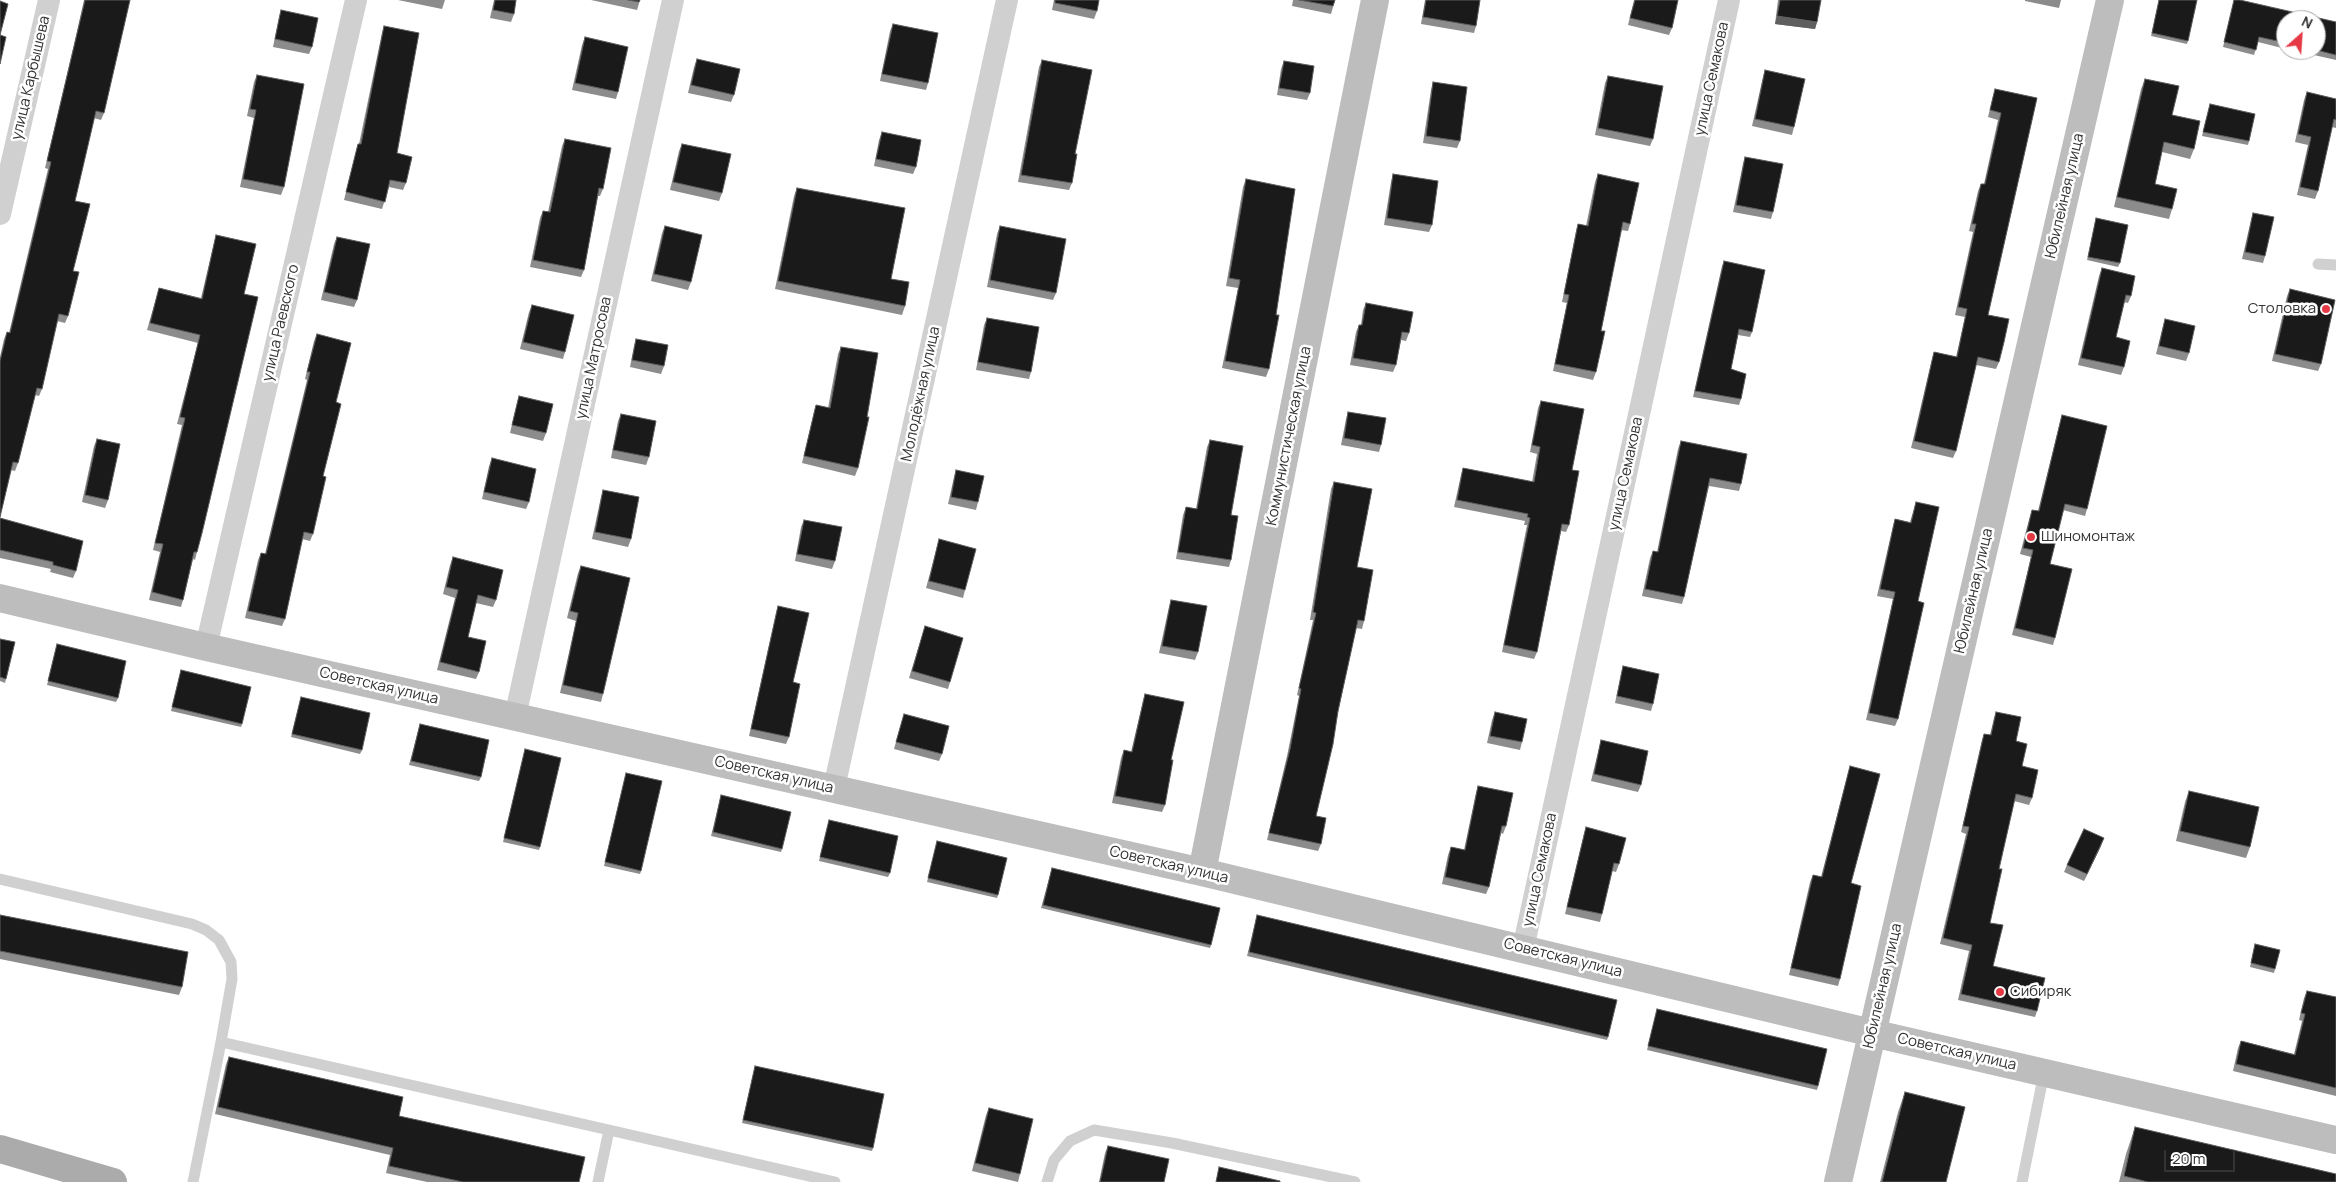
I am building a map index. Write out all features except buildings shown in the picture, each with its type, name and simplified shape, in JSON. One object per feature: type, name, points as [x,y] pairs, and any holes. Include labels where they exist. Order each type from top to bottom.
[{"type":"main road","points":[[0,1149],[112,1182]]},
{"type":"street","name":"улица Карбышева","points":[[0,214],[49,0]]},
{"type":"street","name":"улица Раевского","points":[[206,647],[356,0]]},
{"type":"street","name":"улица Матросова","points":[[515,717],[673,0]]},
{"type":"street","name":"Молодёжная улица","points":[[834,788],[1007,0]]},
{"type":"street","name":"Коммунистическая улица","points":[[1202,872],[1375,0]]},
{"type":"street","name":"улица Семакова","points":[[1523,948],[1729,0]]},
{"type":"street","name":"Юбилейная улица","points":[[1838,1182],[2110,0]]},
{"type":"street","name":"Советская улица","points":[[0,598],[206,647],[1202,872],[1872,1033],[2336,1140]]},
{"type":"lane","points":[[2318,264],[2336,265]]},
{"type":"lane","points":[[0,879],[192,924],[206,930],[219,940],[231,962],[232,979],[193,1182]]},
{"type":"lane","points":[[221,1042],[609,1130],[793,1178],[835,1182]]},
{"type":"lane","points":[[2019,1181],[2044,1073]]},
{"type":"lane","points":[[598,1182],[609,1130]]},
{"type":"lane","points":[[1047,1182],[1054,1160],[1070,1141],[1094,1130],[1172,1143],[1308,1177],[1355,1182]]},
{"type":"place","name":"Столовка","points":[[2326,309]]},
{"type":"place","name":"Шиномонтаж","points":[[2031,537]]},
{"type":"place","name":"Сибиряк","points":[[2000,992]]}]
